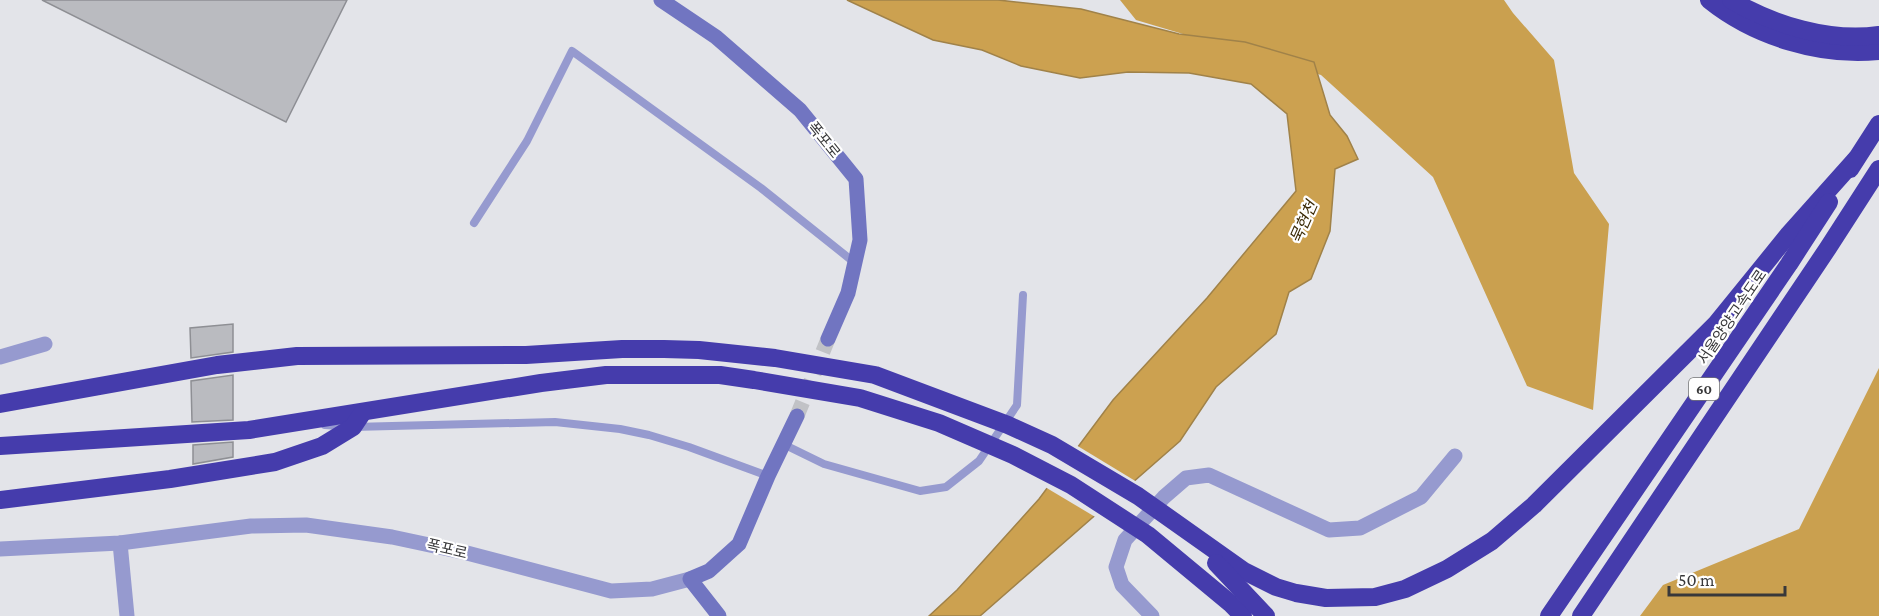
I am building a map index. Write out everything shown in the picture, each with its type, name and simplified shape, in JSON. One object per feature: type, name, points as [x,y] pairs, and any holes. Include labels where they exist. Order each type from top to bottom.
[{"type":"highway","points":[[1709,0],[1760,31],[1794,42],[1828,50],[1874,52]]},
{"type":"highway","points":[[1731,0],[1768,19],[1807,30],[1859,38],[1879,35]]},
{"type":"highway","name":"서울양양고속도로","points":[[1549,616],[1789,264],[1879,124]]},
{"type":"highway","points":[[0,404],[217,365],[297,356],[526,355],[653,349],[755,355],[875,375],[916,389],[1052,445],[1130,491],[1244,572],[1276,587],[1326,598],[1375,597],[1412,586],[1447,569],[1492,541],[1534,505],[1716,324],[1789,234],[1857,159]]},
{"type":"highway","name":"60","points":[[1581,616],[1879,170]]},
{"type":"highway","points":[[1840,230],[1879,183]]},
{"type":"highway","points":[[0,446],[207,433],[358,420],[542,383],[606,375],[720,375],[860,398],[939,423],[1012,455],[1071,485],[1125,520],[1158,543],[1243,616]]},
{"type":"highway","points":[[0,500],[158,480],[275,462],[322,446],[358,420]]},
{"type":"highway","points":[[1175,524],[1232,578],[1266,616]]},
{"type":"highway","points":[[1196,575],[1228,616]]},
{"type":"main road","name":"폭포로","points":[[661,0],[716,37],[800,110],[856,179],[860,240],[848,294],[828,339]]},
{"type":"main road","name":"폭포로","points":[[690,579],[709,571],[739,544],[797,416]]},
{"type":"main road","points":[[690,579],[719,616]]},
{"type":"street","points":[[0,357],[45,344]]},
{"type":"street","points":[[1152,616],[1122,585],[1116,567],[1125,540],[1164,497],[1186,478],[1209,475],[1329,530],[1360,528],[1421,496],[1455,456]]},
{"type":"street","name":"폭포로","points":[[0,549],[120,543],[251,526],[306,525],[392,537],[467,553],[611,591],[652,589],[690,579]]},
{"type":"street","points":[[120,543],[127,616]]},
{"type":"lane","points":[[474,223],[527,141],[572,51],[761,188],[855,263]]},
{"type":"lane","points":[[783,444],[824,464],[920,491],[946,488],[979,461],[1017,405],[1023,295]]},
{"type":"lane","points":[[358,420],[555,423],[620,429],[689,447],[768,476]]},
{"type":"shaded area","points":[[1120,0],[1504,0],[1554,60],[1574,173],[1609,224],[1593,410],[1527,386],[1433,177],[1321,75],[1136,20]]},
{"type":"shaded area","points":[[1879,368],[1879,616],[1640,616],[1663,585],[1799,529]]},
{"type":"water","name":"묵현천","points":[[847,0],[998,0],[1081,9],[1179,34],[1245,42],[1314,62],[1330,115],[1347,136],[1358,159],[1335,169],[1330,231],[1311,279],[1289,292],[1276,334],[1216,387],[1180,441],[980,616],[929,616],[957,590],[1039,499],[1113,400],[1207,298],[1296,191],[1287,114],[1251,84],[1189,73],[1128,72],[1080,78],[1021,66],[982,50],[933,40]]},
{"type":"pier","points":[[1076,445],[1137,482],[1097,518],[1045,487]]},
{"type":"building","points":[[42,0],[347,0],[286,122]]},
{"type":"building","points":[[233,324],[233,352],[191,358],[190,328]]},
{"type":"building","points":[[233,375],[233,420],[192,422],[191,381]]},
{"type":"building","points":[[233,442],[233,457],[193,464],[193,445]]},
{"type":"tunnel","points":[[797,416],[828,339]]}]
